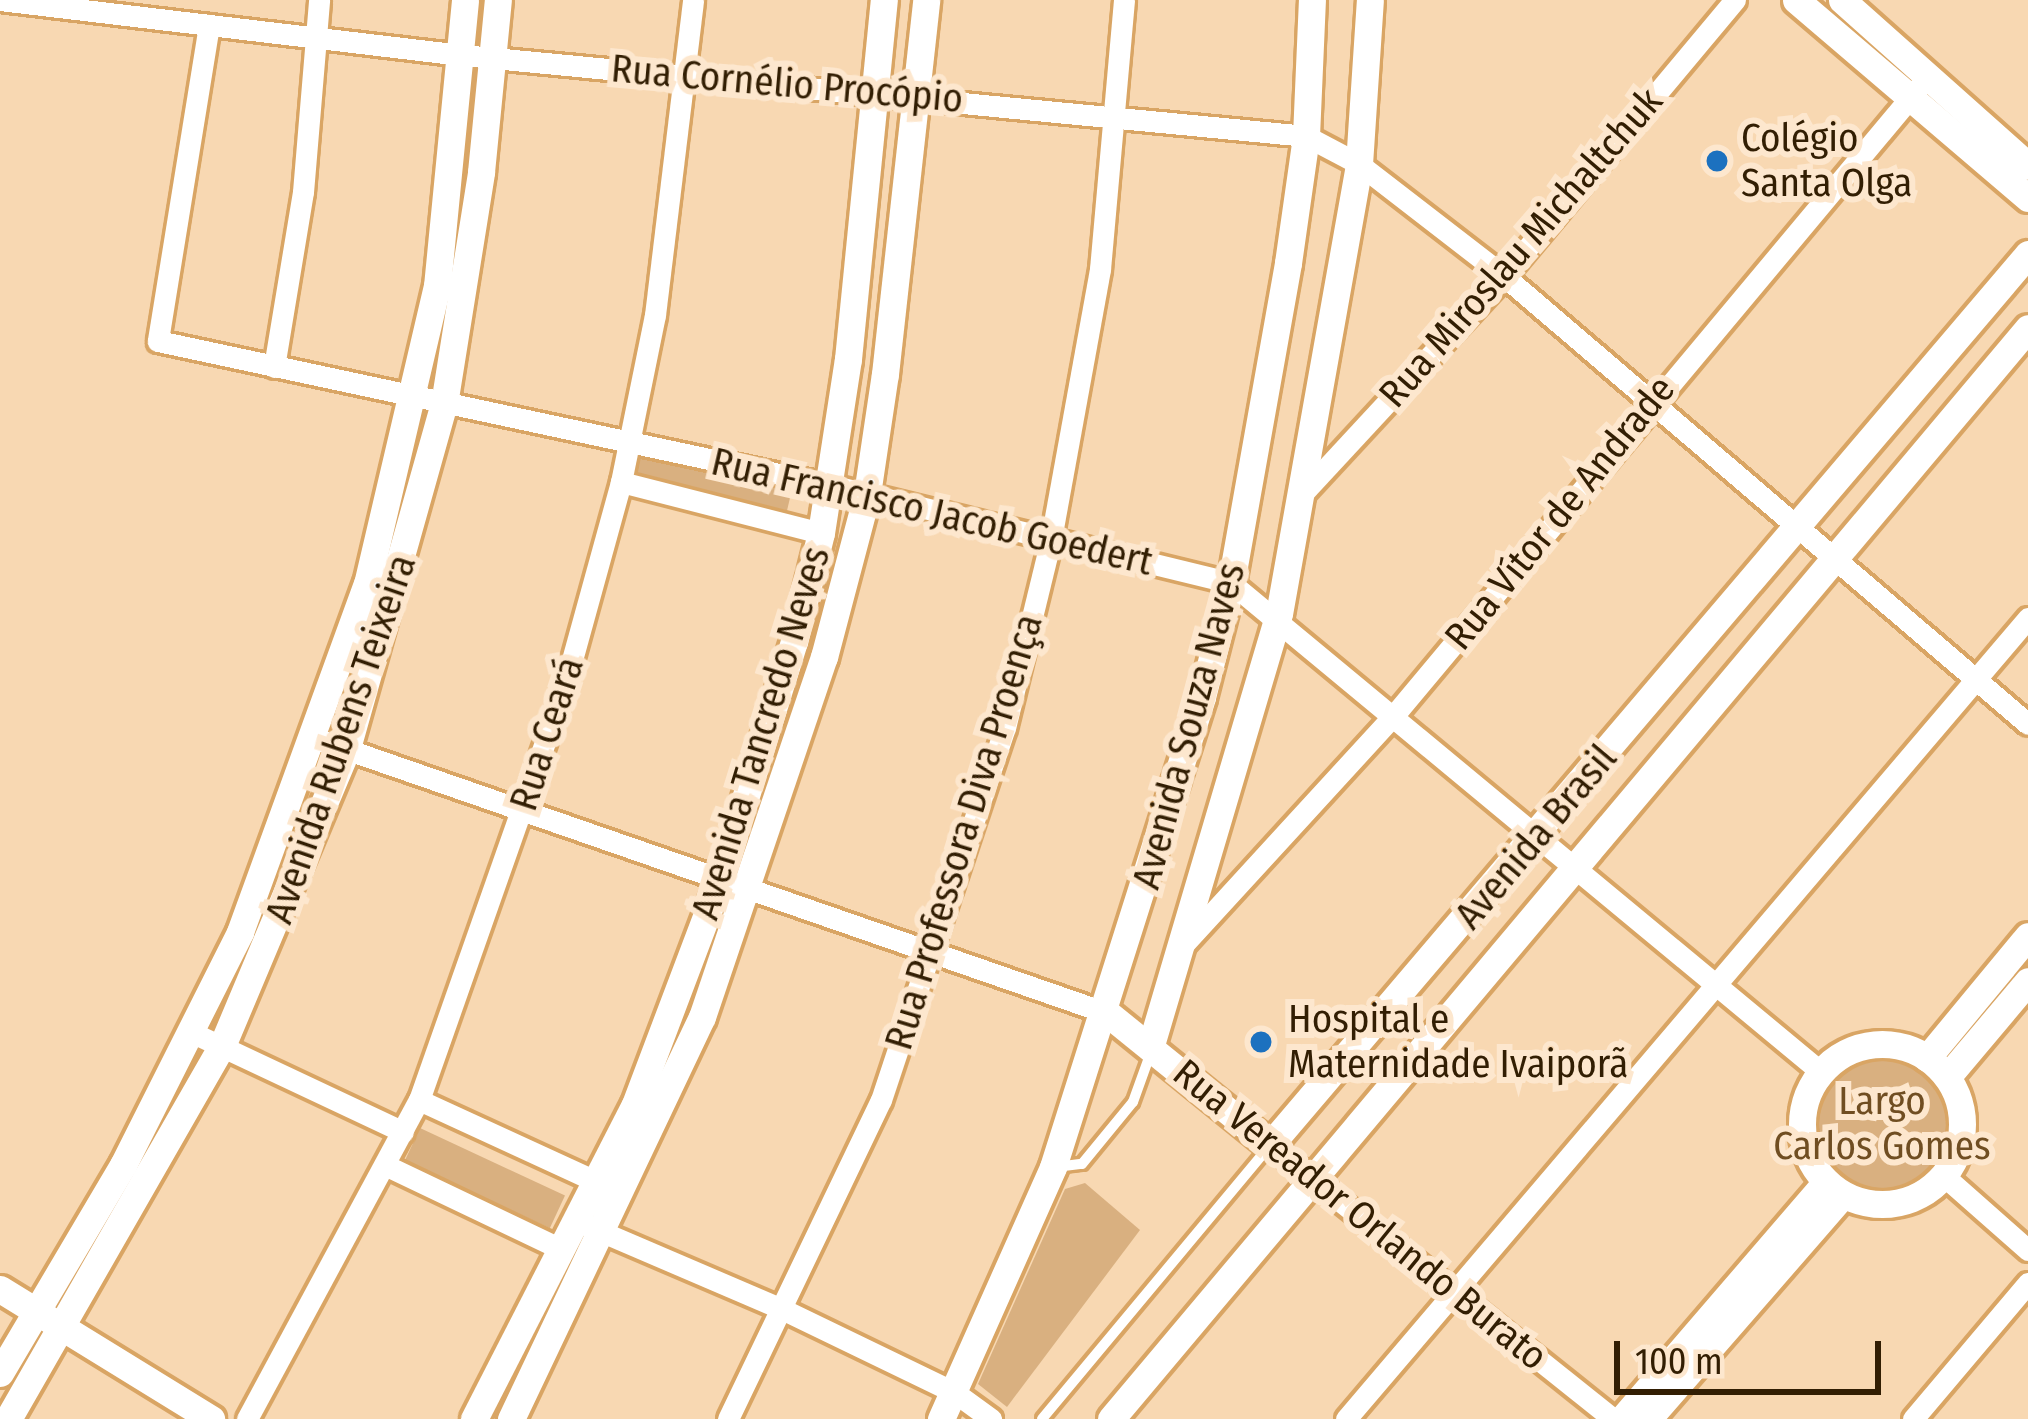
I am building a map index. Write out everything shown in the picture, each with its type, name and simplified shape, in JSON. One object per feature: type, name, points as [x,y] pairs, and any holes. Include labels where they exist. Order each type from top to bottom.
[{"type":"street","name":"Rua Cornélio Procópio","points":[[0,0],[462,56],[918,95],[1306,136],[1359,164],[1504,277],[1647,404],[1798,526],[2028,724]]},
{"type":"street","points":[[274,367],[303,192],[319,0]]},
{"type":"street","name":"Avenida Rubens Teixeira","points":[[0,1373],[39,1313],[193,1033],[314,737],[367,584],[415,399],[437,286],[465,0]]},
{"type":"street","name":"Avenida Rubens Teixeira","points":[[8,1419],[64,1330],[222,1046],[346,748],[444,404],[495,58],[498,0]]},
{"type":"street","name":"Rua Ceará","points":[[247,1419],[419,1100],[523,809],[622,482],[693,0]]},
{"type":"street","name":"Avenida Tancredo Neves","points":[[512,1419],[591,1228],[686,1055],[733,883],[830,485],[884,0]]},
{"type":"street","name":"Avenida Tancredo Neves","points":[[474,1419],[563,1250],[591,1228],[597,1182],[733,883],[824,657],[867,494],[926,0]]},
{"type":"street","name":"Rua Professora Diva Proença","points":[[728,1419],[784,1310],[880,1100],[1005,728],[1051,539],[1119,115],[1124,0]]},
{"type":"street","name":"Avenida Souza Naves","points":[[941,1419],[1053,1167],[1106,1013],[1232,583],[1306,136],[1312,0]]},
{"type":"street","name":"Avenida Souza Naves","points":[[1151,1045],[1279,614],[1359,164],[1370,0]]},
{"type":"street","name":"Rua Miroslau Michaltchuk","points":[[1304,492],[1504,277],[1735,0]]},
{"type":"street","points":[[1796,0],[2028,198]]},
{"type":"street","points":[[1842,0],[2028,166]]},
{"type":"street","name":"Rua Francisco Jacob Goedert","points":[[209,25],[156,334],[164,345],[830,485],[1232,583],[1279,614],[1821,1072]]},
{"type":"street","name":"Rua Vítor de Andrade","points":[[1184,944],[1395,714],[1647,404],[1930,77]]},
{"type":"street","name":"Avenida Brasil","points":[[1270,1145],[2028,254]]},
{"type":"street","name":"Avenida Brasil","points":[[1112,1419],[1573,862],[1837,559],[2028,328]]},
{"type":"street","name":"Rua Francisco Jacob Goedert","points":[[622,482],[821,532]]},
{"type":"street","points":[[1346,1419],[2028,618]]},
{"type":"street","points":[[314,737],[733,883],[935,947],[1106,1013]]},
{"type":"street","points":[[1937,1066],[2028,936]]},
{"type":"street","points":[[1937,1066],[2028,981]]},
{"type":"street","name":"Rua Vereador Orlando Burato","points":[[1106,1013],[1617,1419]]},
{"type":"street","points":[[193,1033],[403,1132]]},
{"type":"street","points":[[1882,1044],[1937,1066],[1962,1135],[1943,1177],[1895,1204],[1834,1188],[1802,1140],[1802,1116],[1821,1072],[1838,1057],[1882,1044]]},
{"type":"street","points":[[419,1100],[597,1182]]},
{"type":"street","points":[[386,1166],[563,1250]]},
{"type":"street","points":[[1943,1177],[2028,1250]]},
{"type":"street","points":[[1617,1419],[1834,1188]]},
{"type":"street","points":[[1648,1419],[1834,1188]]},
{"type":"street","points":[[591,1228],[784,1310],[953,1392],[991,1419]]},
{"type":"street","points":[[1913,1419],[2028,1283]]},
{"type":"street","points":[[0,1288],[211,1419]]},
{"type":"lane","points":[[1053,1167],[1082,1164],[1133,1102],[1151,1045]]},
{"type":"lane","name":"Avenida Brasil","points":[[1042,1419],[1270,1145]]},
{"type":"green space","points":[[640,454],[792,489],[787,511],[635,475]]},
{"type":"green space","name":"Largo Carlos Gomes","points":[[1882,1059],[1907,1064],[1928,1078],[1942,1099],[1947,1124],[1942,1149],[1928,1170],[1907,1184],[1882,1189],[1857,1184],[1836,1170],[1822,1149],[1817,1124],[1822,1099],[1836,1078],[1857,1064]]},
{"type":"green space","points":[[420,1128],[565,1196],[550,1228],[405,1161]]},
{"type":"green space","points":[[1085,1183],[1140,1230],[1007,1407],[978,1384],[1065,1189]]},
{"type":"place","name":"Colégio Santa Olga","points":[[1717,161]]},
{"type":"place","name":"Hospital e Maternidade Ivaiporã","points":[[1261,1042]]}]
